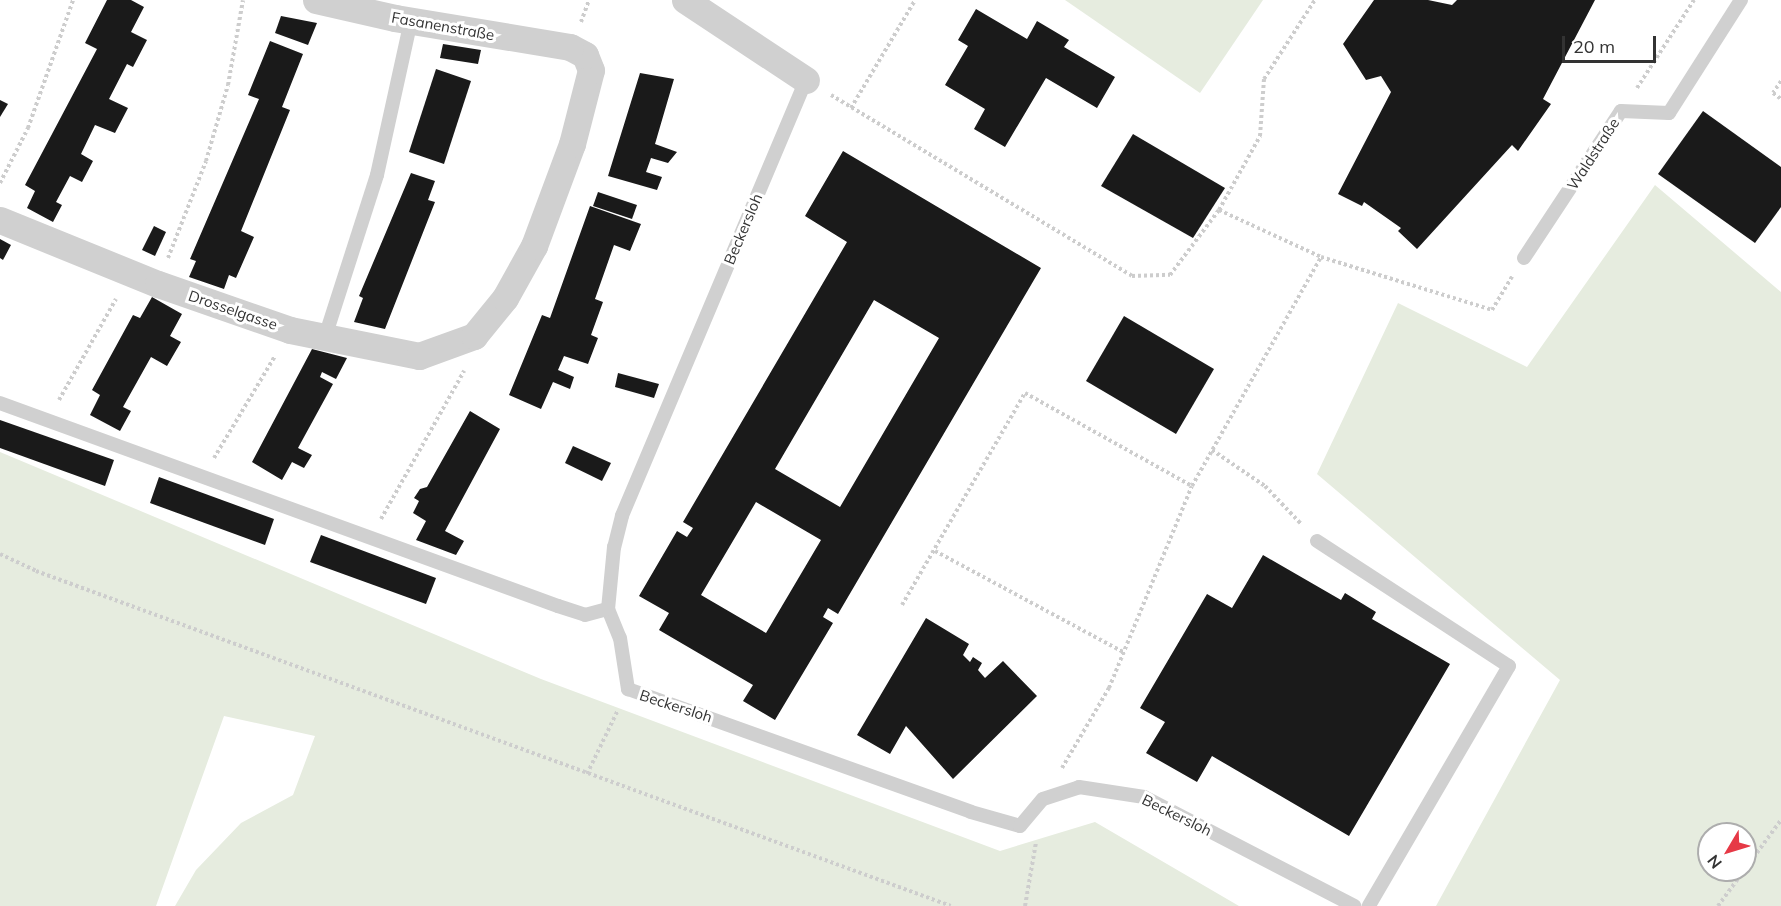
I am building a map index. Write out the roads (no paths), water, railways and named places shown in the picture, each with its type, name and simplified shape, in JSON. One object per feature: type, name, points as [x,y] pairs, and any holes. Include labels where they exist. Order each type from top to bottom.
[{"type":"street","name":"Fasanenstraße","points":[[316,0],[411,21],[570,47],[585,55],[591,70],[572,144],[534,246],[505,298],[474,336]]},
{"type":"street","points":[[686,0],[806,80]]},
{"type":"street","name":"Drosselgasse","points":[[0,220],[158,284],[290,330],[419,356],[474,336]]},
{"type":"lane","name":"Waldstraße","points":[[1524,258],[1622,111],[1669,112],[1741,0]]},
{"type":"lane","points":[[325,337],[377,175],[411,21]]},
{"type":"lane","name":"Beckersloh","points":[[806,80],[622,516],[614,547],[608,609],[620,638],[628,690],[768,736],[971,812],[1020,826],[1043,799],[1079,787],[1144,797],[1354,906]]},
{"type":"lane","points":[[0,403],[585,615],[608,609]]},
{"type":"lane","points":[[1317,541],[1509,666],[1370,906]]}]
